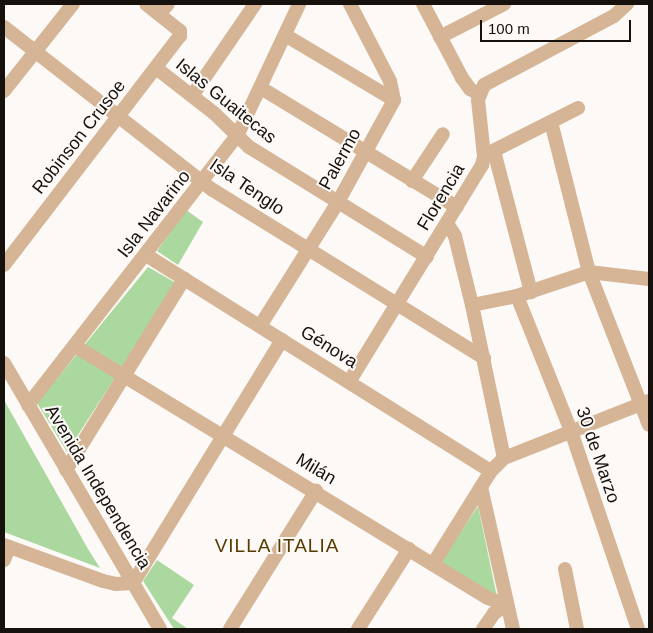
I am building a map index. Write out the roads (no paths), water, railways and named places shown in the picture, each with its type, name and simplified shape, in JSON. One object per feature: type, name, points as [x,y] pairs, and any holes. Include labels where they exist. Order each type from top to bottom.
[{"type":"street","points":[[4,92],[73,4]]},
{"type":"street","points":[[146,4],[164,9]]},
{"type":"street","points":[[192,96],[255,4]]},
{"type":"street","name":"Isla Navarino","points":[[28,405],[237,136],[299,4]]},
{"type":"street","points":[[350,4],[390,81],[394,100]]},
{"type":"street","points":[[423,4],[466,84],[479,94],[489,82],[614,16],[627,4]]},
{"type":"street","points":[[440,37],[504,4]]},
{"type":"street","name":"Robinson Crusoe","points":[[4,265],[180,36],[181,32],[164,9]]},
{"type":"street","name":"Isla Tenglo","points":[[4,27],[213,190],[484,358]]},
{"type":"street","points":[[285,35],[394,100]]},
{"type":"street","name":"Islas Guaitecas","points":[[156,68],[215,114],[249,147],[427,257]]},
{"type":"street","points":[[261,88],[457,207]]},
{"type":"street","name":"Florencia","points":[[349,382],[489,154],[479,94]]},
{"type":"street","name":"Palermo","points":[[260,326],[338,202],[394,100]]},
{"type":"street","points":[[531,292],[489,154],[578,108]]},
{"type":"street","points":[[551,122],[589,272],[645,402],[649,425]]},
{"type":"street","points":[[412,181],[443,134]]},
{"type":"street","points":[[447,223],[455,236],[472,305],[504,458]]},
{"type":"street","name":"Génova","points":[[146,255],[491,471]]},
{"type":"street","points":[[472,305],[517,296],[589,272],[649,279]]},
{"type":"street","points":[[66,470],[184,279]]},
{"type":"street","name":"30 de Marzo","points":[[517,296],[571,432],[638,629]]},
{"type":"street","points":[[6,551],[103,582],[116,584],[133,582],[282,340]]},
{"type":"street","name":"Milán","points":[[75,346],[488,598],[507,605]]},
{"type":"street","name":"Avenida Independencia","points":[[4,363],[160,629]]},
{"type":"street","points":[[433,564],[491,471],[504,458],[645,402]]},
{"type":"street","points":[[481,488],[513,629]]},
{"type":"street","points":[[230,629],[316,492]]},
{"type":"street","points":[[358,629],[408,549]]},
{"type":"street","points":[[565,569],[577,629]]},
{"type":"street","points":[[483,629],[494,613],[507,605]]},
{"type":"district","name":"VILLA ITALIA","points":[[277,546]]}]
